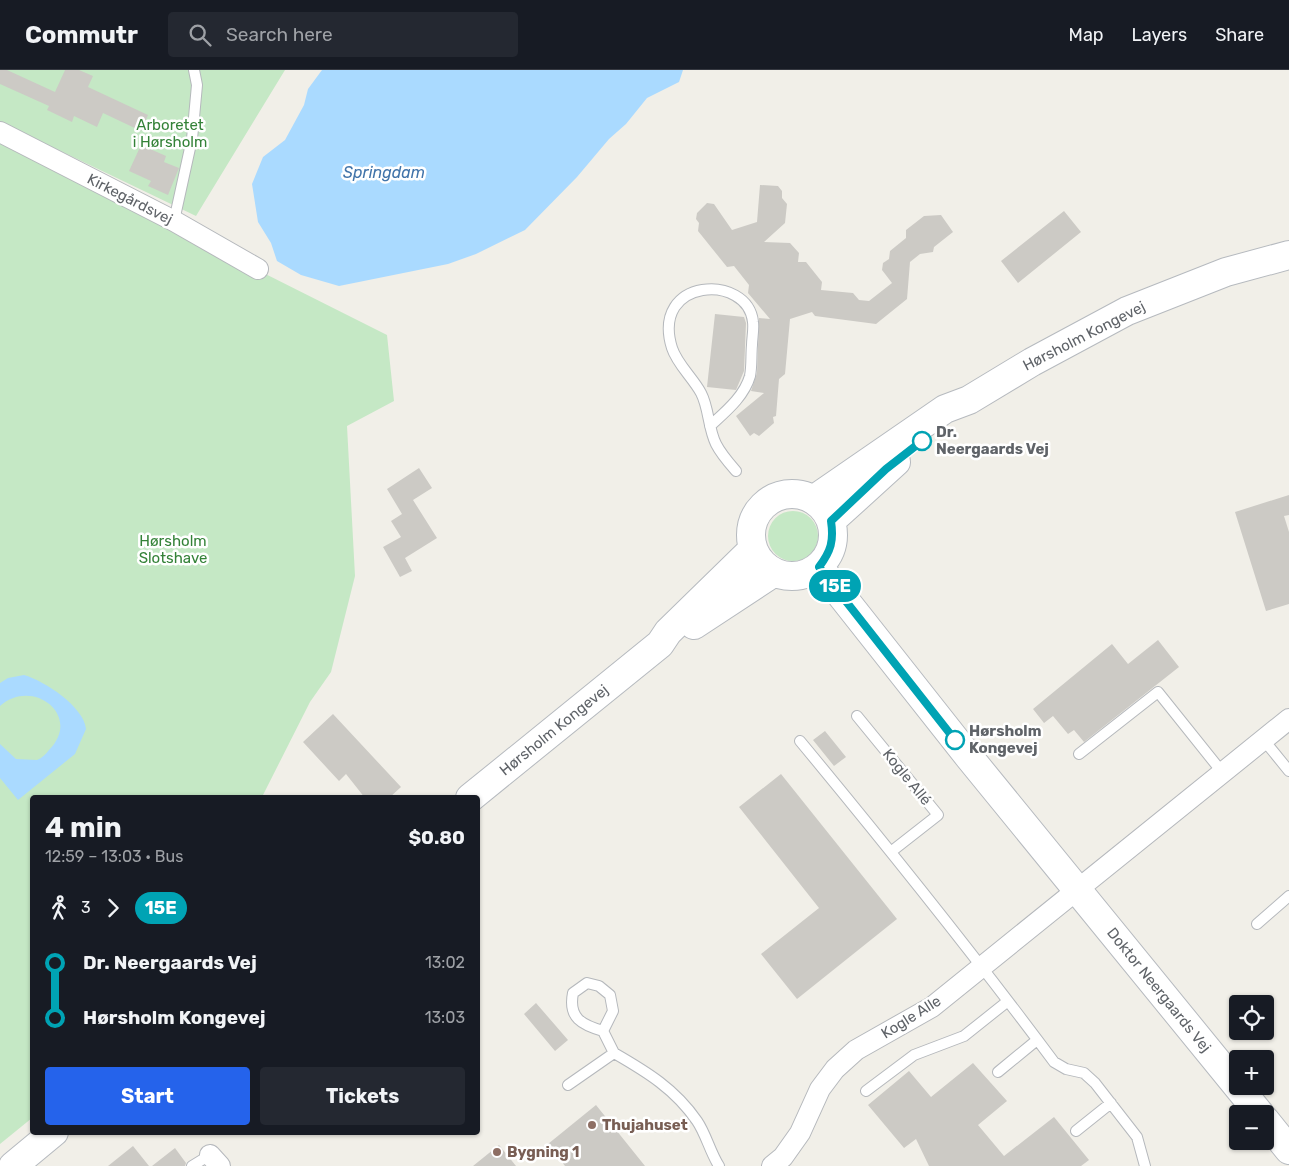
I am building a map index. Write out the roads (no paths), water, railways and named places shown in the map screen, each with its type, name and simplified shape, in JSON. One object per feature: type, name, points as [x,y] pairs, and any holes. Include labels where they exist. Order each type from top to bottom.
[{"type":"main road","name":"Hørsholm Kongevej","points":[[813,500],[945,409],[969,400],[1032,362],[1127,311],[1226,272],[1289,255]]},
{"type":"main road","name":"Hørsholm Kongevej","points":[[831,521],[886,469],[953,421],[969,400]]},
{"type":"main road","points":[[788,494],[801,495],[813,500],[824,509],[831,521],[834,536],[830,552],[819,567],[805,575],[789,577],[773,573],[757,560],[752,550],[750,530],[755,515],[765,503],[776,496],[788,494]]},
{"type":"main road","name":"Hørsholm Kongevej","points":[[474,795],[660,644],[668,632],[752,550]]},
{"type":"main road","name":"Doktor Neergaards Vej","points":[[819,567],[969,757],[1253,1105]]},
{"type":"main road","name":"Hørsholm Kongevej","points":[[660,644],[676,638],[773,573]]},
{"type":"main road","points":[[1274,1131],[1289,1150]]},
{"type":"main road","points":[[13,1166],[50,1135]]},
{"type":"street","name":"Kirkegårdsvej","points":[[0,132],[174,221],[258,269]]},
{"type":"street","points":[[1078,890],[1289,719]]},
{"type":"street","name":"Kogle Alle","points":[[772,1166],[783,1157],[800,1133],[820,1089],[835,1069],[856,1050],[932,1006],[1078,890]]},
{"type":"lane","points":[[174,221],[192,139],[197,85],[194,70]]},
{"type":"lane","points":[[710,426],[741,394],[750,376],[753,321],[746,304],[723,289],[698,290],[682,298],[671,311],[668,324],[673,349],[702,394],[710,426],[716,444],[736,472]]},
{"type":"lane","points":[[1078,754],[1158,692],[1222,772]]},
{"type":"lane","name":"Kogle Allé","points":[[858,716],[938,815],[892,851]]},
{"type":"lane","points":[[1263,739],[1289,771]]},
{"type":"lane","points":[[800,741],[892,851],[983,967],[1054,1062],[1066,1069],[1084,1073],[1111,1103],[1137,1137],[1145,1166]]},
{"type":"lane","points":[[1257,924],[1289,896]]},
{"type":"lane","points":[[604,1031],[583,1025],[577,1019],[571,1002],[573,993],[587,983],[599,986],[610,995],[613,1011],[604,1031],[614,1053],[655,1076],[679,1100],[697,1121],[719,1166]]},
{"type":"lane","points":[[866,1091],[914,1055],[964,1036],[1008,1000]]},
{"type":"lane","points":[[998,1072],[1038,1040]]},
{"type":"lane","points":[[568,1085],[614,1053]]},
{"type":"lane","points":[[1076,1131],[1111,1103]]},
{"type":"lane","points":[[192,1166],[215,1160]]},
{"type":"water","name":"Springdam","points":[[322,70],[683,70],[679,82],[647,98],[626,124],[609,139],[577,177],[525,230],[476,254],[448,264],[339,286],[301,275],[277,261],[271,243],[258,222],[252,184],[263,157],[285,140],[304,105],[308,89]]},
{"type":"water","points":[[24,675],[33,678],[62,696],[78,712],[84,721],[86,729],[75,754],[18,800],[0,778],[0,744],[16,759],[37,760],[47,753],[58,737],[60,725],[57,713],[50,704],[39,698],[26,696],[13,698],[0,706],[0,683],[8,678]]},
{"type":"place","name":"Dr. Neergaards Vej","points":[[922,441]]},
{"type":"place","name":"Hørsholm Kongevej","points":[[955,740]]},
{"type":"place","name":"Thujahuset","points":[[592,1125]]},
{"type":"place","name":"Bygning 1","points":[[497,1152]]},
{"type":"park label","name":"Arboretet i Hørsholm","points":[[170,134]]},
{"type":"park label","name":"Hørsholm Slotshave","points":[[173,550]]}]
